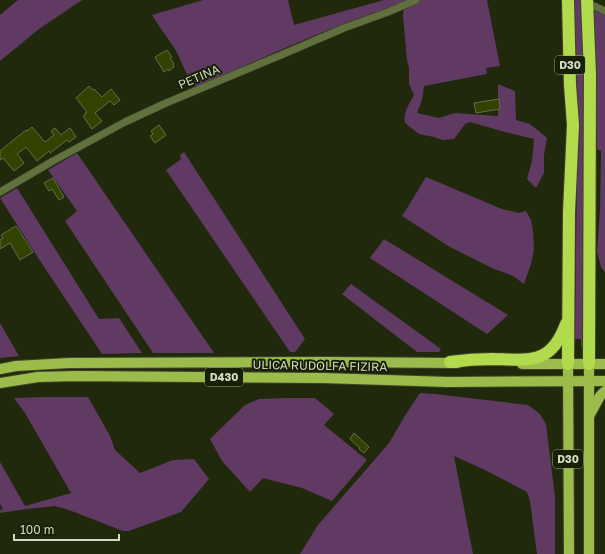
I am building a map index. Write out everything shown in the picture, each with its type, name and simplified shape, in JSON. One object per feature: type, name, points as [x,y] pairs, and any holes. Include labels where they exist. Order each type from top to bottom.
[{"type":"highway","name":"D30","points":[[568,0],[570,85],[573,124],[569,212],[568,364]]},
{"type":"highway","name":"D30","points":[[589,364],[590,3]]},
{"type":"highway","points":[[450,362],[472,359],[522,360],[540,357],[550,351],[557,343],[568,318]]},
{"type":"main road","name":"ULICA RUDOLFA FIZIRA","points":[[0,369],[16,366],[69,363],[450,362],[605,364]]},
{"type":"main road","name":"D30","points":[[568,364],[569,554]]},
{"type":"main road","name":"D30","points":[[588,554],[590,495],[588,418],[589,364]]},
{"type":"main road","name":"ULICA RUDOLFA FIZIRA","points":[[0,383],[38,377],[77,376],[323,378],[448,382],[605,381]]},
{"type":"main road","points":[[588,418],[600,396],[605,391]]},
{"type":"street","name":"PETINA","points":[[0,192],[80,146],[166,103],[344,28],[416,0]]},
{"type":"street","points":[[590,3],[605,11]]},
{"type":"shaded area","points":[[18,0],[82,0],[39,29],[0,61],[0,15]]},
{"type":"shaded area","points":[[203,0],[288,0],[294,25],[384,0],[487,0],[500,66],[486,68],[487,74],[424,86],[422,100],[417,113],[439,118],[455,113],[498,116],[498,84],[515,91],[516,120],[530,124],[547,138],[544,155],[544,173],[536,188],[527,179],[532,161],[534,139],[470,122],[465,124],[454,139],[443,140],[419,134],[405,123],[408,105],[414,95],[409,84],[409,68],[403,16],[404,3],[325,31],[197,87],[190,79],[175,49],[152,15]]},
{"type":"shaded area","points":[[573,0],[581,0],[585,83],[584,347],[581,347],[581,339],[575,339],[577,164]]},
{"type":"shaded area","points":[[592,10],[605,15],[605,272],[601,267],[597,252],[600,210],[601,151],[597,149]]},
{"type":"shaded area","points":[[184,152],[305,339],[295,352],[290,352],[166,170],[181,159],[180,155]]},
{"type":"shaded area","points":[[77,153],[214,353],[153,353],[65,221],[77,211],[48,170]]},
{"type":"shaded area","points":[[426,177],[502,209],[519,213],[526,211],[531,220],[534,249],[531,264],[524,284],[513,276],[492,268],[450,247],[402,216]]},
{"type":"shaded area","points":[[17,188],[99,319],[119,318],[142,353],[102,354],[0,198]]},
{"type":"shaded area","points":[[384,239],[508,315],[487,334],[370,258]]},
{"type":"shaded area","points":[[351,284],[441,349],[439,352],[417,352],[342,294]]},
{"type":"shaded area","points":[[0,323],[19,356],[0,358]]},
{"type":"shaded area","points":[[420,393],[528,405],[539,413],[546,424],[555,497],[555,554],[537,554],[530,501],[527,492],[454,456],[473,554],[300,554],[318,525],[389,443]]},
{"type":"shaded area","points":[[88,397],[110,436],[115,450],[140,473],[173,460],[194,459],[209,479],[181,512],[129,531],[123,531],[55,506],[0,513],[0,510],[3,509],[0,504],[0,462],[25,506],[71,493],[25,413],[14,398]]},
{"type":"shaded area","points":[[315,398],[334,414],[324,425],[367,460],[332,501],[302,488],[263,478],[250,492],[222,461],[210,439],[245,405],[259,399]]},
{"type":"building","points":[[167,50],[172,57],[170,58],[174,64],[174,67],[169,71],[168,69],[164,72],[155,57]]},
{"type":"building","points":[[89,86],[102,97],[111,89],[120,100],[114,105],[110,101],[95,113],[102,121],[92,129],[83,116],[87,112],[76,98]]},
{"type":"building","points":[[499,99],[500,109],[476,113],[474,103]]},
{"type":"building","points":[[159,125],[166,135],[155,143],[150,136],[153,134],[151,131]]},
{"type":"building","points":[[32,127],[45,142],[54,135],[51,131],[55,128],[61,135],[70,128],[76,137],[69,142],[67,140],[50,153],[49,151],[37,161],[26,147],[17,154],[24,163],[14,171],[3,158],[0,160],[0,151]]},
{"type":"building","points":[[53,178],[64,197],[59,200],[52,189],[49,191],[44,183]]},
{"type":"building","points":[[16,226],[33,252],[20,260],[10,243],[0,249],[0,240],[3,238],[1,235]]},
{"type":"building","points":[[354,433],[369,447],[364,453],[350,439]]}]
